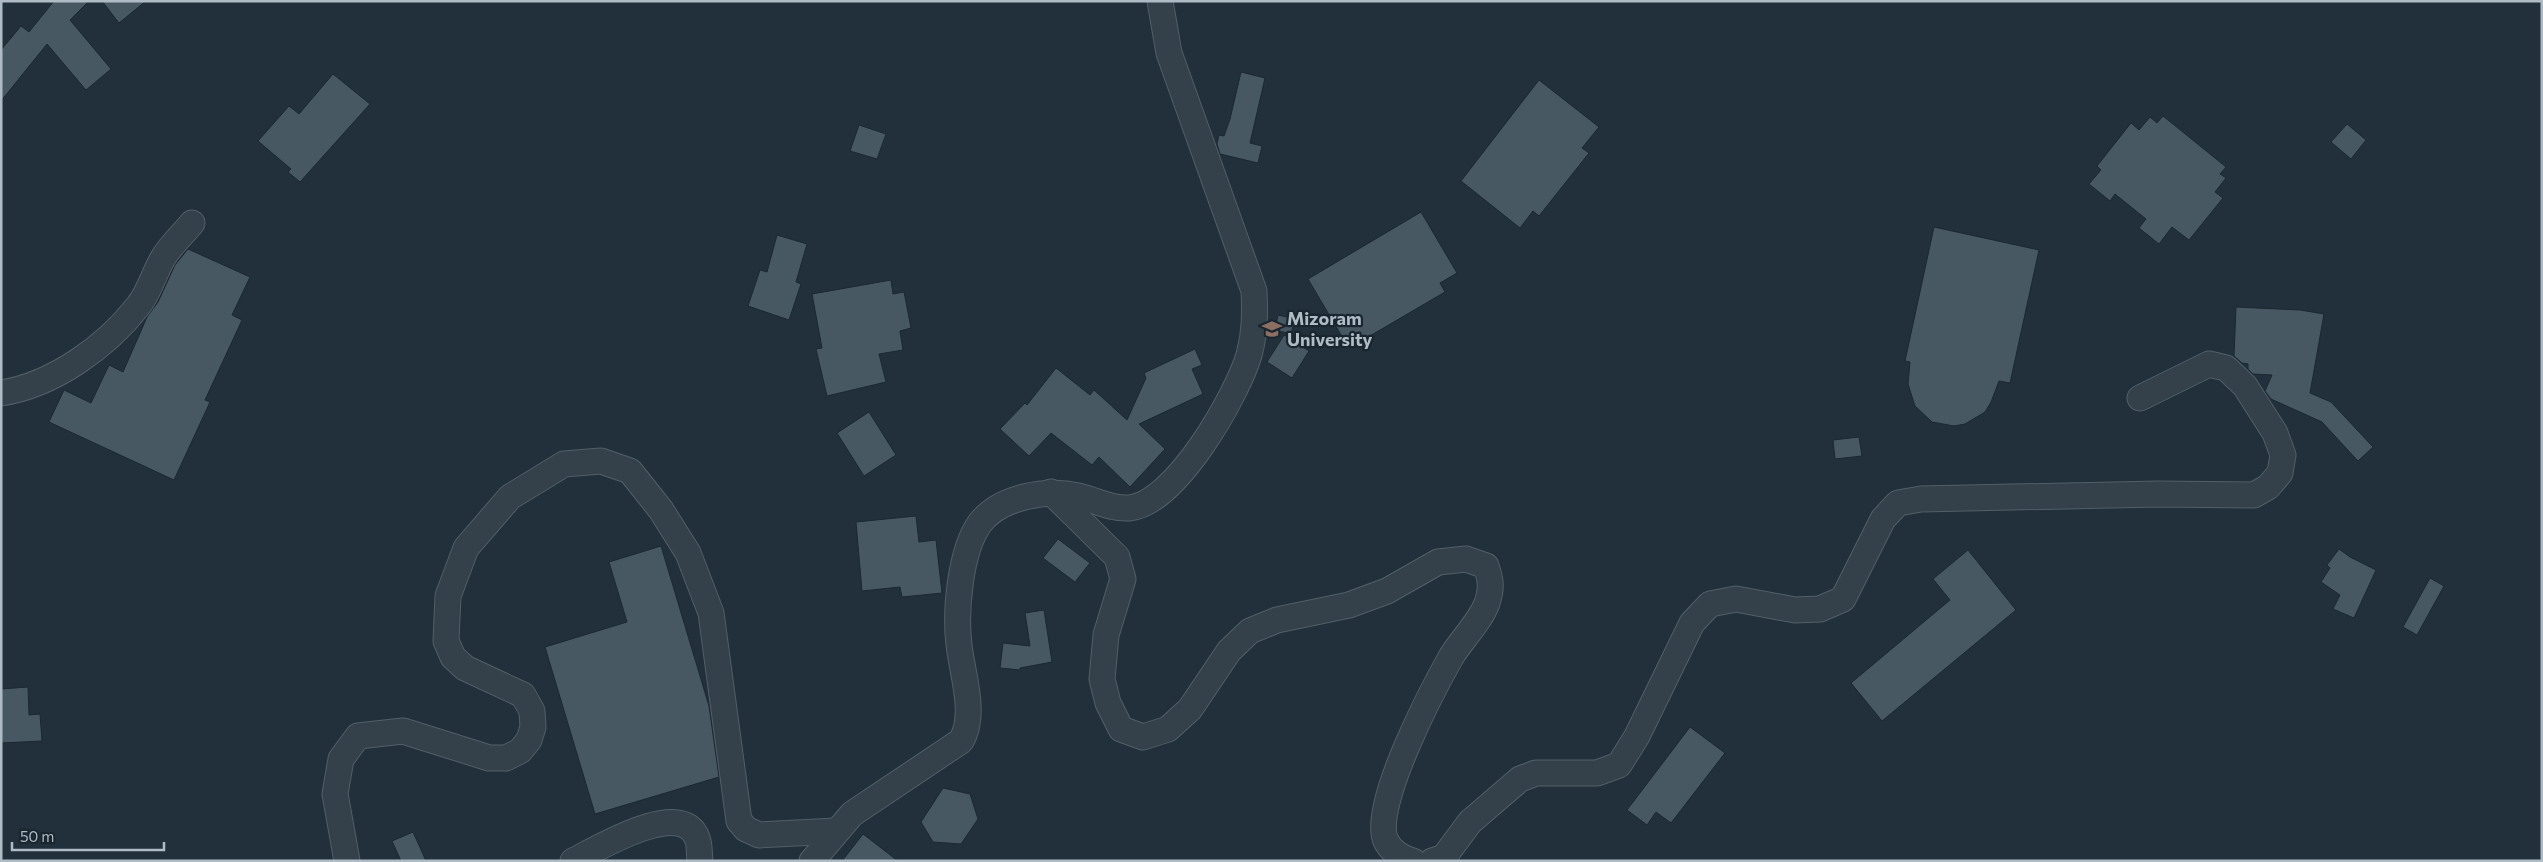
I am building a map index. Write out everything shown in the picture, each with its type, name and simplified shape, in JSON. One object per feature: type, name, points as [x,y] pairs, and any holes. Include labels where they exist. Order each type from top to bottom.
[{"type":"street","points":[[812,861],[852,814],[961,741],[965,735],[967,709],[958,643],[958,601],[972,538],[980,524],[990,513],[1011,501],[1052,492],[1079,496],[1106,506],[1131,508],[1150,499],[1170,484],[1213,431],[1235,392],[1249,355],[1256,322],[1254,291],[1169,53],[1160,1]]},
{"type":"street","points":[[1,393],[16,391],[50,377],[83,358],[112,334],[139,306],[164,257],[192,223]]},
{"type":"street","points":[[1432,861],[1444,857],[1470,822],[1520,779],[1536,773],[1597,773],[1619,765],[1637,736],[1688,630],[1710,604],[1736,599],[1795,610],[1820,609],[1843,599],[1882,519],[1898,503],[1921,499],[2118,495],[2254,495],[2268,487],[2280,473],[2283,455],[2275,433],[2245,386],[2226,368],[2209,364],[2140,398]]},
{"type":"street","points":[[347,861],[335,794],[341,759],[358,736],[403,731],[489,758],[506,758],[520,751],[530,740],[533,727],[532,710],[523,695],[465,668],[453,657],[446,641],[448,596],[466,548],[510,497],[564,464],[602,461],[630,471],[661,510],[692,562],[711,613],[739,821],[746,829],[759,834],[836,831]]},
{"type":"street","points":[[1052,492],[1117,557],[1123,579],[1106,635],[1102,679],[1108,702],[1121,729],[1143,737],[1168,729],[1190,708],[1229,651],[1250,631],[1277,620],[1349,605],[1364,600],[1387,591],[1438,562],[1466,559],[1486,566],[1492,585],[1486,605],[1451,657],[1396,770],[1384,815],[1386,840],[1402,858],[1413,861]]},
{"type":"street","points":[[573,861],[652,825],[670,821],[686,824],[697,837],[700,861]]},
{"type":"building","points":[[54,1],[89,1],[70,20],[111,69],[86,90],[47,44],[1,101],[1,50],[21,26],[29,32]]},
{"type":"building","points":[[102,1],[146,1],[119,23]]},
{"type":"building","points":[[1241,72],[1265,78],[1250,143],[1262,146],[1258,163],[1220,154],[1217,144],[1219,135],[1224,136],[1230,119]]},
{"type":"building","points":[[333,74],[370,104],[300,182],[288,172],[291,169],[258,141],[289,106],[299,114]]},
{"type":"building","points":[[1539,80],[1599,127],[1582,148],[1589,153],[1539,216],[1533,211],[1520,228],[1461,181]]},
{"type":"building","points":[[2163,116],[2226,167],[2220,174],[2226,178],[2215,192],[2223,198],[2189,240],[2172,227],[2159,244],[2139,228],[2146,219],[2115,194],[2110,201],[2089,184],[2101,170],[2097,166],[2131,123],[2139,130],[2150,117],[2157,123]]},
{"type":"building","points":[[2347,124],[2366,140],[2351,159],[2331,142]]},
{"type":"building","points":[[859,125],[886,134],[877,159],[850,151]]},
{"type":"building","points":[[1421,212],[1457,273],[1440,283],[1445,292],[1363,340],[1359,332],[1344,340],[1308,279]]},
{"type":"building","points":[[1934,227],[2039,250],[2010,383],[1999,381],[1985,412],[1965,424],[1954,426],[1932,422],[1915,406],[1908,384],[1910,362],[1905,361]]},
{"type":"building","points":[[777,235],[807,244],[796,282],[801,284],[789,320],[748,306],[760,270],[767,272]]},
{"type":"building","points":[[188,249],[250,277],[232,315],[242,320],[205,400],[210,402],[174,480],[49,422],[64,390],[91,403],[109,365],[123,372],[147,317],[158,302],[175,265]]},
{"type":"building","points":[[891,280],[893,294],[904,292],[911,328],[900,331],[903,350],[879,354],[886,382],[827,396],[816,349],[822,348],[812,294]]},
{"type":"building","points":[[2236,307],[2300,310],[2324,314],[2310,393],[2331,402],[2373,447],[2358,461],[2322,422],[2271,399],[2265,391],[2272,375],[2253,374],[2248,369],[2248,364],[2242,363],[2234,356]]},
{"type":"building","points":[[1278,315],[1295,319],[1291,334],[1275,330]]},
{"type":"building","points":[[1284,335],[1309,351],[1292,378],[1267,362]]},
{"type":"building","points":[[1195,349],[1202,365],[1192,369],[1203,394],[1139,424],[1165,449],[1130,487],[1099,457],[1092,465],[1051,433],[1029,456],[1000,429],[1025,403],[1027,405],[1056,368],[1090,395],[1094,390],[1127,420],[1146,378],[1144,373]]},
{"type":"building","points":[[869,412],[896,455],[864,476],[837,433]]},
{"type":"building","points":[[1859,437],[1862,456],[1835,459],[1833,440]]},
{"type":"building","points":[[916,516],[919,542],[936,540],[942,593],[902,597],[900,587],[862,591],[856,522]]},
{"type":"building","points":[[1058,539],[1090,563],[1075,582],[1043,558]]},
{"type":"building","points":[[661,546],[709,706],[719,777],[595,814],[545,647],[627,622],[609,562]]},
{"type":"building","points":[[2339,549],[2350,557],[2376,570],[2354,618],[2333,609],[2340,595],[2321,582],[2330,568],[2327,565]]},
{"type":"building","points":[[1968,550],[2016,610],[1882,721],[1851,683],[1950,600],[1933,579]]},
{"type":"building","points":[[2430,578],[2444,586],[2417,635],[2403,627]]},
{"type":"building","points":[[1044,610],[1052,662],[1020,668],[1020,670],[1000,668],[1003,643],[1030,646],[1025,613]]},
{"type":"building","points":[[28,687],[29,715],[40,714],[42,741],[1,743],[1,689]]},
{"type":"building","points":[[1690,727],[1725,753],[1671,823],[1656,812],[1647,825],[1627,810]]},
{"type":"building","points":[[943,788],[970,794],[978,819],[961,844],[933,842],[921,822]]},
{"type":"building","points":[[413,832],[426,861],[401,861],[392,841]]},
{"type":"building","points":[[863,834],[898,861],[842,861]]},
{"type":"place","name":"Mizoram University","points":[[1272,329]]}]
